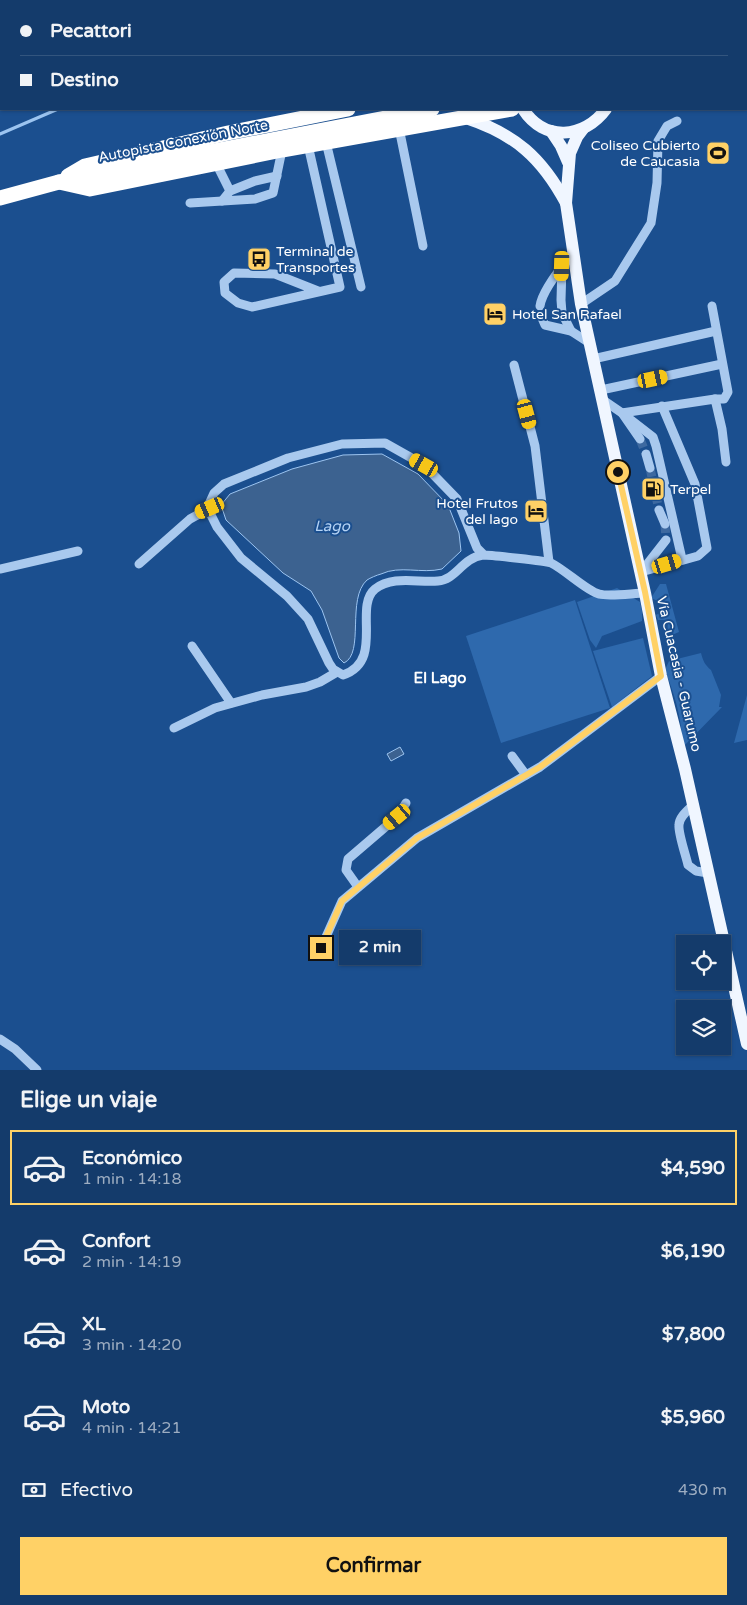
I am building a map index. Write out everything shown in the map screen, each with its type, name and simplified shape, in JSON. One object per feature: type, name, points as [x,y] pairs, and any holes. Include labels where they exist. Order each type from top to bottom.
[{"type":"highway","points":[[0,198],[59,182],[85,166],[228,133],[343,110]]},
{"type":"highway","name":"Autopista Conexión Norte","points":[[59,182],[427,110]]},
{"type":"highway","points":[[59,182],[90,189],[308,145],[507,110]]},
{"type":"main road","points":[[524,110],[537,124],[551,131],[570,132],[582,129],[600,117],[605,110]]},
{"type":"main road","points":[[466,118],[501,132],[526,149],[542,165],[566,203]]},
{"type":"main road","name":"Vía Cuacasia - Guarumo","points":[[582,129],[573,145],[568,162],[566,203],[572,254],[581,304],[645,592],[661,676],[693,805],[746,1037]]},
{"type":"main road","name":"Vía Cuacasia - Guarumo","points":[[551,131],[561,146],[568,162]]},
{"type":"street","points":[[581,304],[615,282],[651,223],[657,183],[658,141],[667,126],[677,121]]},
{"type":"street","points":[[398,128],[423,246]]},
{"type":"street","points":[[326,142],[361,287]]},
{"type":"street","points":[[308,145],[340,287],[252,307],[238,303],[225,293],[224,282],[234,273],[275,274],[318,291]]},
{"type":"street","points":[[190,203],[255,199],[273,193],[282,150]]},
{"type":"street","points":[[216,163],[230,191]]},
{"type":"street","points":[[222,201],[230,191],[255,181],[277,176]]},
{"type":"street","points":[[540,306],[544,294],[572,254]]},
{"type":"street","points":[[562,266],[561,307],[571,330]]},
{"type":"street","points":[[622,413],[724,399],[728,392],[712,306]]},
{"type":"street","points":[[542,318],[545,325],[571,330],[588,342]]},
{"type":"street","points":[[593,359],[716,331]]},
{"type":"street","points":[[602,395],[722,364]]},
{"type":"street","points":[[514,365],[535,446],[549,562]]},
{"type":"street","points":[[602,395],[653,437],[682,560]]},
{"type":"street","points":[[715,399],[722,429],[726,462]]},
{"type":"street","points":[[640,572],[698,556],[707,548],[695,484],[662,406]]},
{"type":"street","points":[[622,413],[640,439]]},
{"type":"street","points":[[484,555],[477,548],[457,499],[424,465],[385,443],[342,444],[288,458],[224,484],[214,493],[209,504],[217,527],[241,558],[287,596],[308,619],[329,663],[337,672],[343,675],[353,672],[360,664],[367,639],[369,598],[374,589],[396,580],[417,582],[447,579],[467,561],[484,555],[549,562],[599,594],[645,592]]},
{"type":"street","points":[[646,454],[650,468]]},
{"type":"street","points":[[139,564],[190,519],[210,508]]},
{"type":"street","points":[[659,510],[665,524]]},
{"type":"street","points":[[640,572],[666,540]]},
{"type":"street","points":[[0,569],[78,551]]},
{"type":"street","points":[[192,646],[232,703]]},
{"type":"street","points":[[174,728],[215,708],[262,695],[306,687],[320,682],[337,672]]},
{"type":"street","points":[[321,948],[342,901],[417,838],[540,767],[661,676]]},
{"type":"street","points":[[512,756],[526,775]]},
{"type":"street","points":[[358,887],[346,870],[348,859],[397,817],[406,803]]},
{"type":"street","points":[[693,805],[678,824],[679,830],[688,865],[696,871],[708,874]]},
{"type":"street","points":[[0,1039],[15,1049],[37,1070]]},
{"type":"shaded area","points":[[660,584],[666,584],[679,632],[667,637],[668,620],[658,620],[656,615],[663,611],[662,603],[651,598]]},
{"type":"shaded area","points":[[617,588],[640,602],[642,621],[602,636],[596,648],[590,640],[577,602]]},
{"type":"shaded area","points":[[575,600],[610,708],[501,743],[466,636]]},
{"type":"shaded area","points":[[643,638],[652,676],[612,707],[593,651]]},
{"type":"shaded area","points":[[701,653],[704,663],[711,670],[721,695],[719,707],[722,707],[683,747],[677,708],[665,670],[669,661]]},
{"type":"shaded area","points":[[747,695],[747,740],[734,743]]},
{"type":"water","name":"Lago","points":[[382,454],[418,474],[448,505],[459,533],[461,551],[442,569],[388,571],[367,580],[361,589],[358,600],[353,648],[350,657],[344,663],[339,658],[322,610],[311,591],[283,573],[226,520],[221,505],[230,494],[292,469],[343,455]]},
{"type":"water","points":[[400,747],[404,754],[391,761],[387,754]]},
{"type":"waterway","points":[[0,134],[56,110]]},
{"type":"tunnel","points":[[640,439],[646,454]]},
{"type":"tunnel","points":[[650,468],[659,510]]},
{"type":"tunnel","points":[[665,524],[666,540]]},
{"type":"place","name":"Coliseo Cubierto de Caucasia","points":[[718,153]]},
{"type":"place","name":"Terminal de Transportes","points":[[259,259]]},
{"type":"place","name":"Hotel San Rafael","points":[[495,314]]},
{"type":"place","name":"Terpel","points":[[653,489]]},
{"type":"place","name":"Hotel Frutos del lago","points":[[536,511]]},
{"type":"district","name":"El Lago","points":[[440,678]]},
{"type":"route","points":[[321,948],[342,901],[417,838],[540,767],[661,676],[645,592],[618,472]]}]
